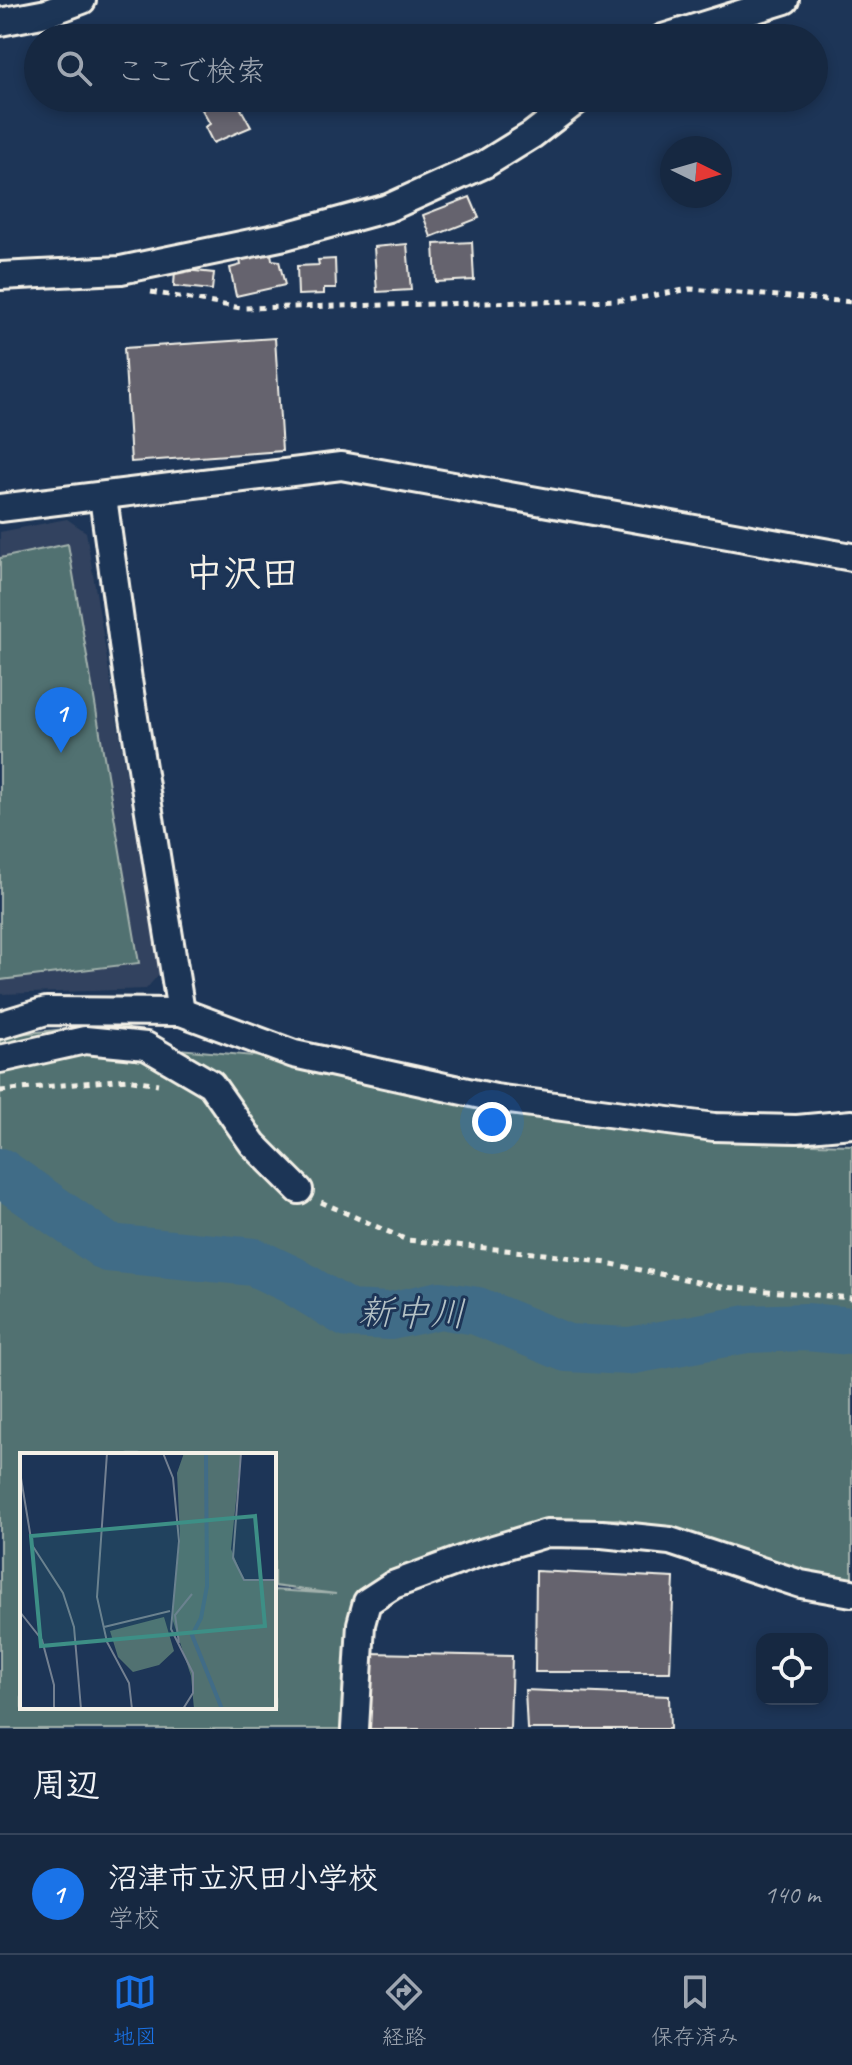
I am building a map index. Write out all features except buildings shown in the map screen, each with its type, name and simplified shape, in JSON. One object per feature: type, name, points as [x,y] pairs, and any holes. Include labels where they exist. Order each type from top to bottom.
[{"type":"street","points":[[0,22],[47,13],[82,0]]},
{"type":"street","points":[[708,24],[785,0]]},
{"type":"street","points":[[0,276],[121,270],[285,236],[388,208],[485,164],[562,112]]},
{"type":"street","points":[[0,508],[341,466],[852,557]]},
{"type":"street","points":[[103,497],[128,680],[181,1012]]},
{"type":"street","points":[[0,1025],[46,1011],[181,1012],[294,1054],[495,1098],[714,1127],[797,1129],[852,1124]]},
{"type":"street","points":[[0,1059],[85,1040],[146,1046],[211,1084],[253,1144],[299,1190]]},
{"type":"street","points":[[355,1729],[361,1624],[367,1602],[393,1585],[474,1555],[547,1533],[602,1534],[670,1541],[801,1584],[852,1593]]},
{"type":"path","points":[[121,270],[148,291],[241,308],[628,300],[690,289],[852,302]]},
{"type":"path","points":[[0,1091],[127,1079],[172,1086]]},
{"type":"path","points":[[299,1190],[356,1220],[407,1240],[607,1263],[722,1287],[852,1298]]},
{"type":"shaded area","points":[[67,519],[86,532],[159,974],[146,989],[0,994],[0,532]]},
{"type":"green space","points":[[68,544],[139,963],[0,980],[0,558]]},
{"type":"green space","points":[[123,1023],[146,1046],[254,1056],[733,1142],[852,1145],[852,1593],[762,1560],[618,1519],[551,1522],[359,1597],[355,1729],[0,1729],[0,1036]]},
{"type":"waterway","name":"新中川","points":[[0,1172],[108,1248],[254,1262],[292,1280],[348,1314],[390,1316],[440,1305],[477,1311],[567,1348],[629,1351],[747,1329],[806,1327],[852,1331]]},
{"type":"place","name":"沼津市立沢田小学校","points":[[61,753]]},
{"type":"district","name":"中沢田","points":[[242,573]]}]
